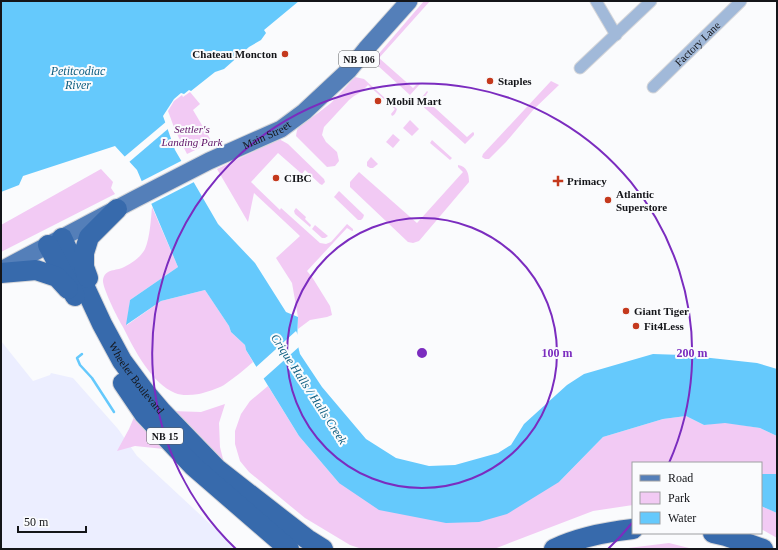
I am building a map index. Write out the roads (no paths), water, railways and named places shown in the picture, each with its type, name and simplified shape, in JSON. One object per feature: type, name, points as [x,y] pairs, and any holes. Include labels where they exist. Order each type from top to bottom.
[{"type":"highway","points":[[102,324],[84,267],[84,253],[89,237],[117,209]]},
{"type":"highway","name":"Wheeler Boulevard","points":[[55,242],[74,296],[110,365],[144,414],[192,466],[290,549]]},
{"type":"highway","name":"Wheeler Boulevard","points":[[55,242],[122,361],[162,412],[217,469],[307,539],[324,549]]},
{"type":"highway","points":[[1,272],[36,270],[57,277],[74,296]]},
{"type":"highway","points":[[554,549],[588,537],[632,529]]},
{"type":"highway","points":[[717,534],[763,549]]},
{"type":"main road","name":"Main Street","points":[[55,242],[135,199],[281,128],[304,112],[349,70],[409,1]]},
{"type":"main road","name":"NB 106","points":[[1,272],[55,242]]},
{"type":"street","points":[[596,1],[616,35]]},
{"type":"street","points":[[580,68],[651,1]]},
{"type":"street","name":"Factory Lane","points":[[653,87],[741,1]]},
{"type":"water","points":[[1,1],[299,1],[264,30],[266,33],[261,40],[249,47],[224,69],[215,72],[191,91],[189,90],[184,94],[181,93],[174,99],[163,116],[175,150],[218,224],[255,263],[286,312],[298,317],[297,342],[300,354],[322,387],[366,439],[396,458],[429,466],[455,465],[498,453],[511,445],[524,424],[567,385],[584,374],[653,354],[683,355],[757,363],[777,369],[777,436],[760,428],[725,423],[704,425],[686,416],[663,419],[603,437],[559,482],[507,514],[479,522],[446,523],[379,510],[339,483],[299,436],[246,350],[245,345],[231,332],[229,326],[205,290],[161,301],[126,325],[130,300],[178,267],[137,170],[115,146],[23,176],[19,185],[1,192]]},
{"type":"water","points":[[762,474],[777,474],[777,513],[762,506]]},
{"type":"waterway","points":[[82,354],[77,358],[80,365],[92,378],[114,412]]},
{"type":"place","name":"Chateau Moncton","points":[[285,54]]},
{"type":"place","name":"Staples","points":[[490,81]]},
{"type":"place","name":"Mobil Mart","points":[[378,101]]},
{"type":"place","name":"CIBC","points":[[276,178]]},
{"type":"place","name":"Primacy","points":[[558,181]]},
{"type":"place","name":"Atlantic Superstore","points":[[608,200]]},
{"type":"place","name":"Giant Tiger","points":[[626,311]]},
{"type":"place","name":"Fit4Less","points":[[636,326]]},
{"type":"water label","name":"Petitcodiac River","points":[[78,78]]},
{"type":"water label","name":"Crique Halls / Halls Creek","points":[[309,389]]},
{"type":"park label","name":"Settler's Landing Park","points":[[192,135]]}]
